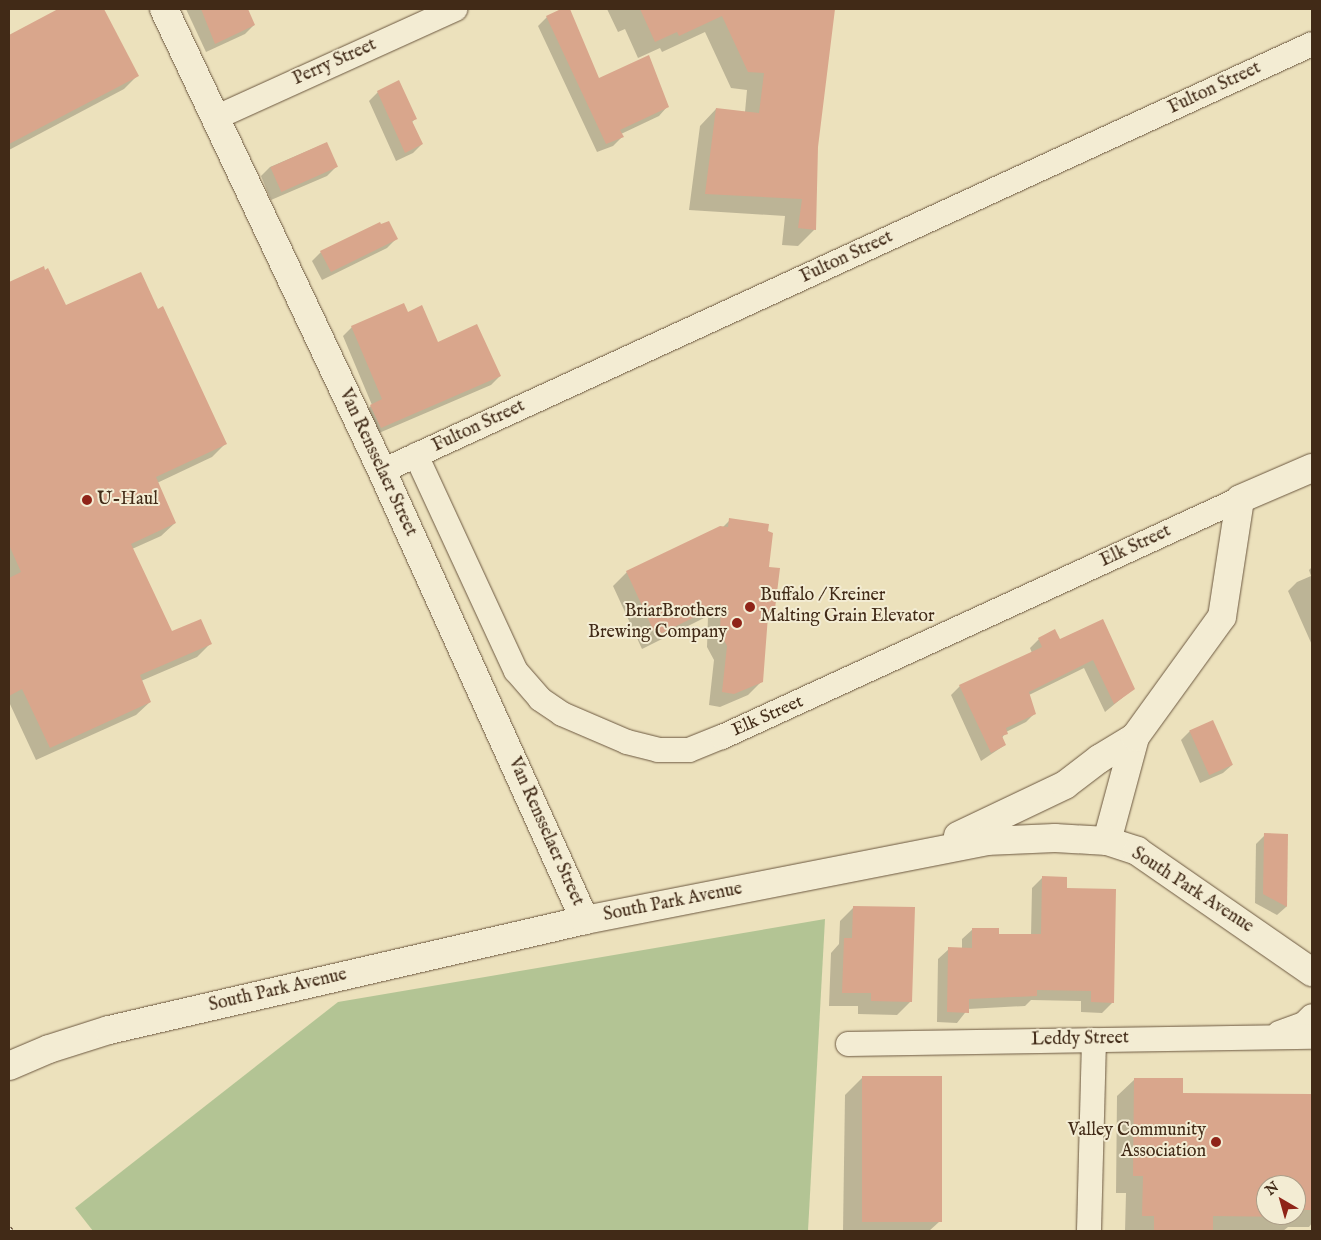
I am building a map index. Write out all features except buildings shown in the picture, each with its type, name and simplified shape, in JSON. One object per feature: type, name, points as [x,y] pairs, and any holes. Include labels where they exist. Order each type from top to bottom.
[{"type":"street","name":"Van Rensselaer Street","points":[[164,9],[382,471],[584,920]]},
{"type":"street","name":"Perry Street","points":[[215,118],[455,9]]},
{"type":"street","name":"Fulton Street","points":[[382,471],[1312,44]]},
{"type":"street","name":"Elk Street","points":[[416,456],[516,671],[540,699],[562,714],[626,742],[658,750],[689,750],[722,737],[1240,499],[1312,468]]},
{"type":"street","points":[[1107,841],[1135,737],[1222,617],[1240,499]]},
{"type":"street","points":[[924,851],[1007,815],[1065,785],[1099,759],[1135,737]]},
{"type":"street","name":"South Park Avenue","points":[[9,1066],[48,1049],[109,1030],[584,920],[804,878],[924,851],[986,841],[1055,838],[1107,841],[1137,851],[1312,972]]},
{"type":"street","points":[[1266,1037],[1304,1024],[1312,1016]]},
{"type":"street","name":"Leddy Street","points":[[848,1044],[1312,1036]]},
{"type":"street","points":[[1090,1231],[1094,1040]]},
{"type":"green space","points":[[825,919],[808,1231],[93,1231],[75,1208],[338,1002]]},
{"type":"place","name":"U-Haul","points":[[87,500]]},
{"type":"place","name":"Buffalo / Kreiner Malting Grain Elevator","points":[[750,607]]},
{"type":"place","name":"BriarBrothers Brewing Company","points":[[737,623]]},
{"type":"place","name":"Valley Community Association","points":[[1216,1142]]}]
